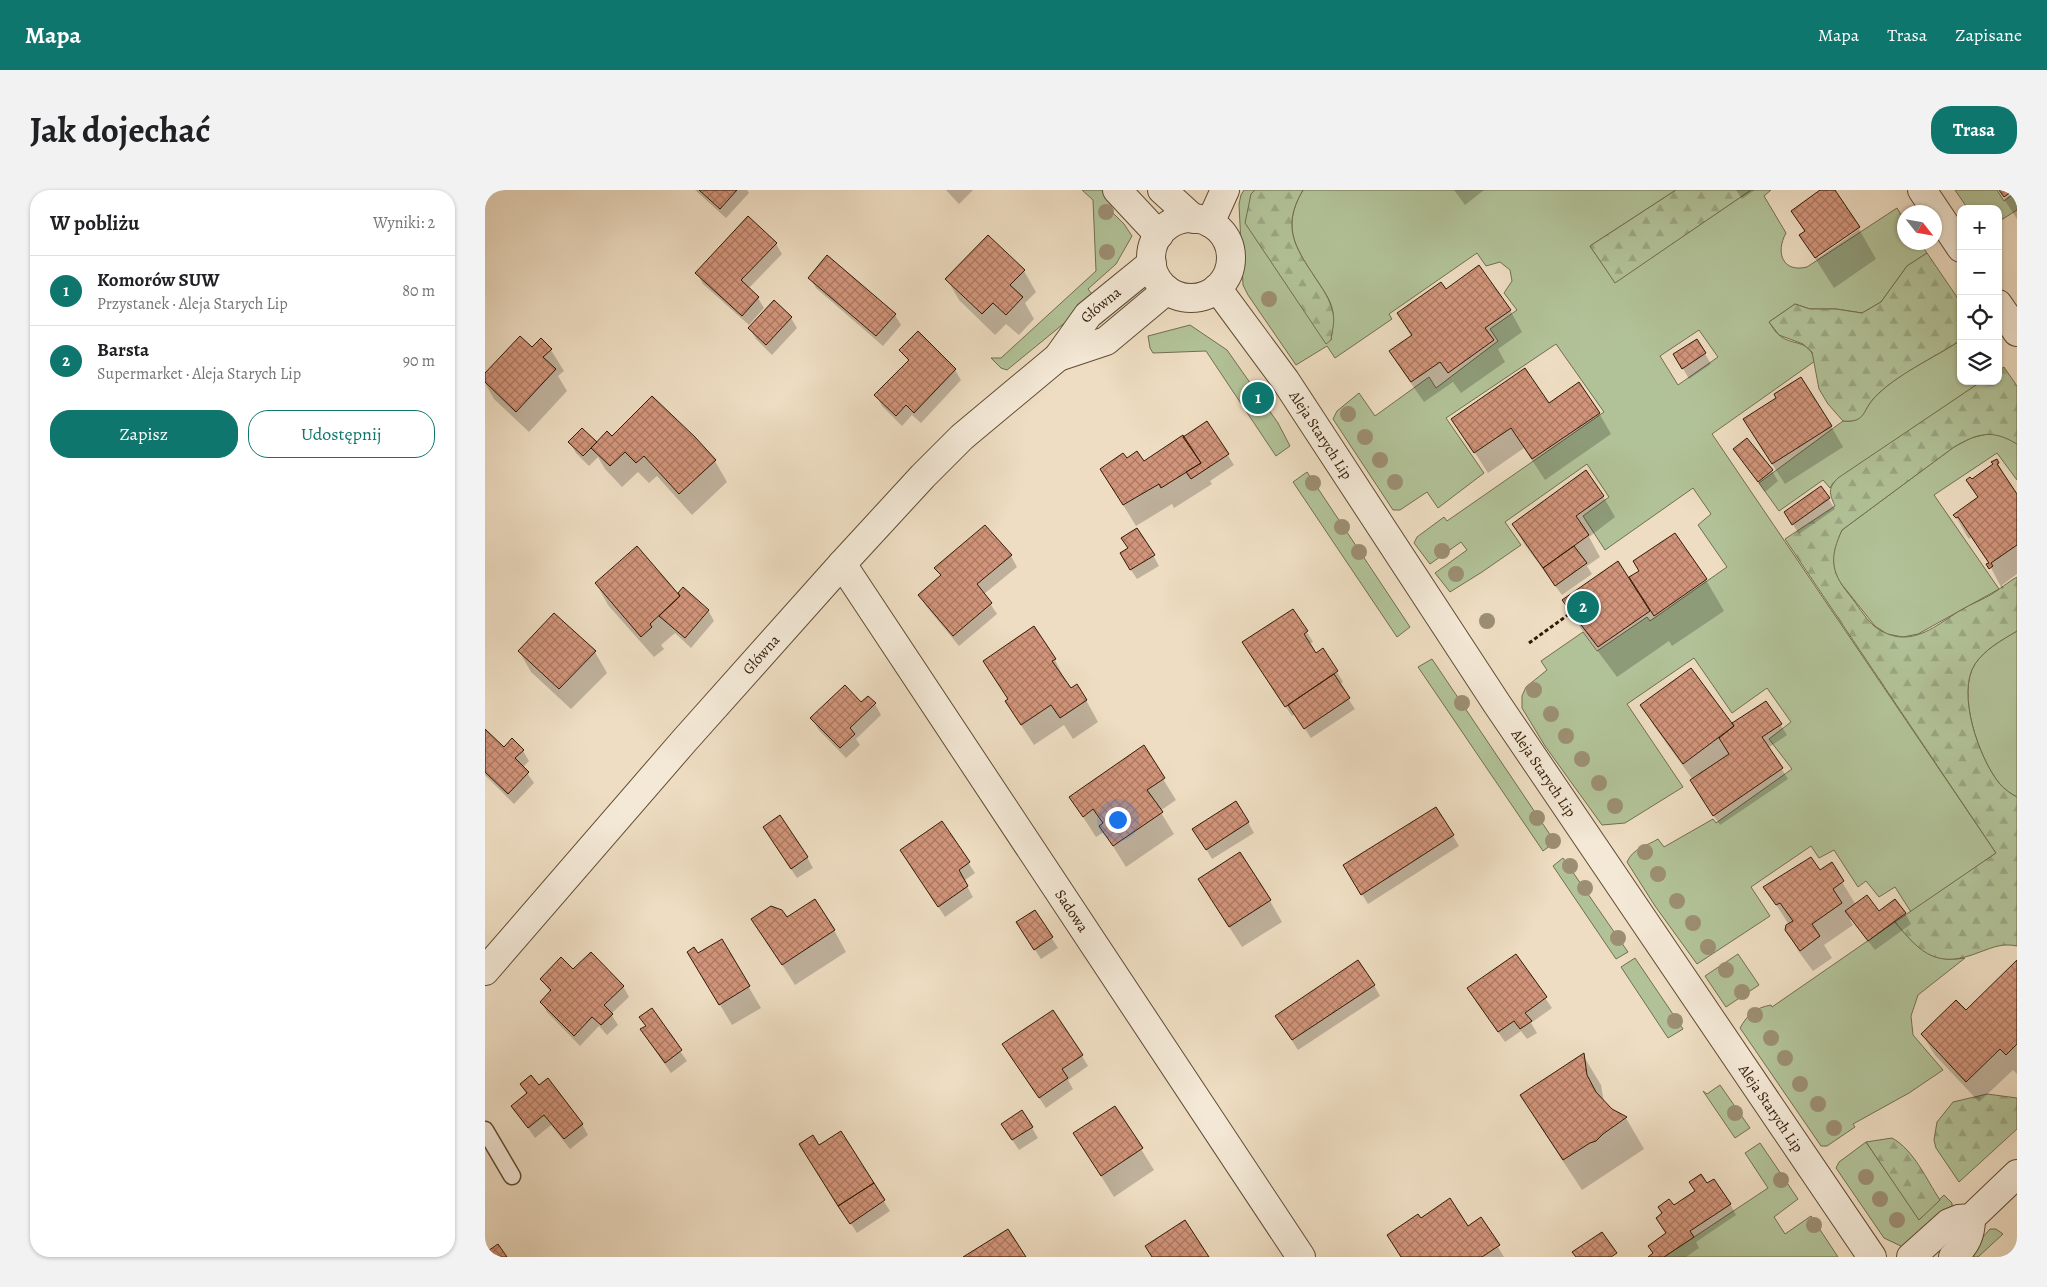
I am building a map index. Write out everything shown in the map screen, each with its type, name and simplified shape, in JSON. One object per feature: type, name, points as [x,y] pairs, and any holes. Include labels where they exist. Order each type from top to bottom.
[{"type":"street","points":[[1117,190],[1159,235]]},
{"type":"street","points":[[1162,190],[1225,238],[1230,254],[1229,270],[1225,280],[1217,288],[1198,298],[1177,295],[1167,290],[1157,278],[1151,253],[1159,235],[1175,222],[1202,221]]},
{"type":"street","points":[[1202,221],[1225,190]]},
{"type":"street","points":[[1922,190],[1957,242]]},
{"type":"street","name":"Główna","points":[[485,971],[684,741],[923,476],[962,437],[1058,356],[1088,315],[1152,263]]},
{"type":"street","name":"Aleja Starych Lip","points":[[1217,288],[1285,380],[1497,704],[1872,1257]]},
{"type":"street","name":"Główna","points":[[1058,356],[1105,340],[1167,290]]},
{"type":"street","points":[[2002,310],[2017,332]]},
{"type":"street","name":"Sadowa","points":[[842,564],[1301,1257]]},
{"type":"street","points":[[1911,1257],[1949,1223],[1959,1219],[1971,1218],[2017,1174]]},
{"type":"street","points":[[1953,1257],[1967,1241],[1971,1231],[1971,1218]]},
{"type":"lane","points":[[485,1130],[512,1176]]},
{"type":"path","points":[[1529,643],[1571,612]]},
{"type":"green space","points":[[1082,190],[1105,190],[1116,201],[1109,209],[1124,224],[1132,236],[1116,264],[1088,289],[1095,298],[1007,370],[1001,368],[991,358],[1001,358],[1096,271],[1093,200]]},
{"type":"green space","points":[[1244,190],[1255,190],[1251,194],[1331,340],[1333,313],[1331,306],[1294,240],[1292,217],[1303,190],[1676,190],[1590,246],[1615,282],[1751,190],[1771,190],[1764,196],[1786,233],[1781,248],[1783,260],[1792,267],[1799,268],[1807,267],[1897,208],[1897,250],[1925,250],[1927,253],[1907,266],[1881,302],[1862,313],[1836,309],[1810,309],[1795,304],[1769,322],[1784,339],[1809,349],[1815,361],[1712,434],[1996,853],[1911,912],[1895,887],[1879,897],[1866,881],[1858,887],[1834,850],[1819,858],[1811,846],[1751,887],[1770,916],[1697,964],[1655,906],[1627,862],[1637,850],[1658,839],[1664,847],[1713,819],[1716,823],[1792,769],[1769,739],[1791,722],[1767,688],[1732,713],[1694,658],[1627,704],[1683,787],[1625,823],[1602,825],[1545,746],[1522,708],[1522,696],[1526,687],[1547,670],[1541,661],[1583,632],[1597,651],[1647,617],[1650,621],[1727,567],[1698,525],[1711,514],[1693,488],[1605,550],[1583,516],[1609,497],[1587,464],[1505,522],[1521,545],[1450,592],[1435,573],[1467,550],[1461,542],[1430,564],[1414,543],[1417,537],[1444,517],[1447,521],[1604,412],[1556,344],[1446,418],[1484,473],[1438,508],[1427,492],[1400,510],[1393,510],[1333,419],[1337,411],[1359,393],[1375,416],[1429,377],[1436,388],[1498,341],[1490,329],[1517,310],[1504,293],[1512,281],[1510,270],[1500,262],[1486,266],[1477,253],[1389,314],[1392,319],[1335,358],[1327,346],[1296,365],[1243,285],[1239,204]],"holes":[[[1699,330],[1718,357],[1678,385],[1660,356]]]},
{"type":"green space","points":[[1255,190],[1303,190],[1292,217],[1292,229],[1299,251],[1330,302],[1334,320],[1331,340],[1326,344],[1245,223],[1251,194]]},
{"type":"green space","points":[[1676,190],[1751,190],[1615,283],[1590,246]]},
{"type":"green space","points":[[1955,190],[1997,190],[2004,201],[2017,191],[2017,210],[2002,219],[2002,205],[1965,205]]},
{"type":"green space","points":[[1927,253],[1957,297],[1957,342],[1892,382],[1874,398],[1860,418],[1843,421],[1828,404],[1819,389],[1812,352],[1803,344],[1779,335],[1769,322],[1795,304],[1810,309],[1836,309],[1862,313],[1881,302],[1907,266]]},
{"type":"green space","points":[[1190,325],[1227,350],[1253,387],[1247,391],[1259,410],[1266,406],[1278,423],[1290,446],[1276,456],[1206,351],[1153,353],[1148,336]]},
{"type":"green space","points":[[1957,343],[1957,385],[1976,385],[1833,483],[1830,488],[1823,480],[1779,511],[1759,483],[1843,421],[1859,418],[1874,398],[1893,381]]},
{"type":"green space","points":[[2004,367],[2017,386],[2017,444],[2000,436],[1985,435],[1970,439],[1954,447],[1842,530],[1834,556],[1835,570],[1838,578],[1867,619],[1880,630],[1899,637],[1910,637],[1926,632],[1992,594],[2017,577],[2017,631],[1994,645],[1979,659],[1970,676],[1968,691],[1972,725],[1984,758],[1999,783],[2017,797],[2017,946],[2002,945],[1965,957],[1942,959],[1932,956],[1914,943],[1895,922],[1996,853],[1785,539],[1835,506],[1831,488],[1838,478],[1976,385],[2002,385],[2002,368]]},
{"type":"green space","points":[[1991,433],[2008,438],[2017,444],[2017,480],[1997,453],[1934,495],[1999,589],[1918,634],[1903,637],[1887,634],[1875,626],[1839,581],[1834,569],[1833,557],[1835,544],[1842,530],[1954,447],[1971,438]]},
{"type":"green space","points":[[1307,472],[1410,627],[1397,637],[1293,482]]},
{"type":"green space","points":[[2017,631],[2017,797],[1999,783],[1984,758],[1972,725],[1968,691],[1970,676],[1979,659],[1994,645]]},
{"type":"green space","points":[[1432,659],[1555,842],[1543,851],[1418,667]]},
{"type":"green space","points":[[1563,858],[1628,952],[1616,959],[1553,866]]},
{"type":"green space","points":[[1895,922],[1925,952],[1942,958],[1965,958],[1918,995],[1911,1016],[1913,1035],[1943,1070],[1909,1093],[1853,1124],[1855,1127],[1827,1146],[1821,1146],[1740,1028],[1753,1012],[1765,1006],[1771,1005],[1772,1007]]},
{"type":"green space","points":[[1738,954],[1759,985],[1726,1007],[1705,976]]},
{"type":"green space","points":[[1635,958],[1683,1029],[1668,1038],[1621,967]]},
{"type":"green space","points":[[1720,1085],[1750,1128],[1735,1138],[1703,1091],[1707,1094]]},
{"type":"green space","points":[[1987,1094],[2017,1098],[2017,1129],[1959,1182],[1936,1148],[1934,1140],[1937,1122],[1953,1102]]},
{"type":"green space","points":[[1892,1138],[1900,1143],[1913,1157],[1940,1200],[1919,1220],[1866,1142]]},
{"type":"green space","points":[[1866,1142],[1919,1219],[1944,1195],[1952,1203],[1952,1210],[1903,1247],[1884,1238],[1836,1168],[1839,1162]]},
{"type":"green space","points":[[1760,1143],[1798,1199],[1774,1217],[1785,1234],[1811,1216],[1838,1257],[1664,1257],[1768,1188],[1745,1153]]},
{"type":"green space","points":[[1990,1229],[1996,1229],[2003,1234],[1978,1257],[1965,1257]]},
{"type":"building","points":[[699,190],[737,190],[720,209]]},
{"type":"building","points":[[1820,190],[1835,190],[1860,227],[1815,258],[1799,235],[1805,231],[1791,211]]},
{"type":"building","points":[[1999,190],[2014,190],[2004,197]]},
{"type":"building","points":[[748,216],[777,243],[741,280],[759,297],[742,316],[695,273]]},
{"type":"building","points":[[988,235],[1025,270],[1010,285],[1023,297],[1006,315],[993,303],[982,314],[945,279]]},
{"type":"building","points":[[827,255],[896,314],[876,336],[808,278]]},
{"type":"building","points":[[1479,265],[1511,310],[1485,328],[1494,340],[1448,373],[1440,362],[1411,382],[1389,351],[1412,335],[1397,313],[1441,282],[1446,289]]},
{"type":"building","points":[[774,300],[792,317],[766,345],[748,328]]},
{"type":"building","points":[[918,331],[956,369],[914,413],[906,405],[896,416],[874,395],[909,360],[899,350]]},
{"type":"building","points":[[520,336],[532,347],[541,338],[552,349],[543,357],[556,369],[516,412],[485,382],[485,373]]},
{"type":"building","points":[[1697,339],[1706,353],[1682,369],[1673,354]]},
{"type":"building","points":[[1525,368],[1549,403],[1579,382],[1600,413],[1532,459],[1511,428],[1474,453],[1451,419]]},
{"type":"building","points":[[1801,377],[1832,426],[1772,464],[1743,419],[1776,398],[1774,394]]},
{"type":"building","points":[[652,396],[716,460],[679,494],[644,456],[636,463],[625,452],[610,466],[591,448],[607,431],[612,436]]},
{"type":"building","points":[[1207,421],[1229,454],[1191,479],[1186,472],[1201,463],[1183,437]]},
{"type":"building","points":[[582,428],[597,442],[583,456],[568,442]]},
{"type":"building","points":[[1183,435],[1201,463],[1161,488],[1159,484],[1123,505],[1100,469],[1123,453],[1127,458],[1137,451],[1144,461]]},
{"type":"building","points":[[1747,438],[1773,470],[1758,482],[1733,449]]},
{"type":"building","points":[[1997,459],[1999,463],[1997,464],[2017,494],[2017,545],[1991,563],[1993,566],[1989,569],[1986,564],[1989,563],[1958,517],[1956,518],[1953,515],[1978,497],[1966,480],[1970,477],[1972,479]]},
{"type":"building","points":[[1586,470],[1604,496],[1576,516],[1589,535],[1543,568],[1512,524]]},
{"type":"building","points":[[1821,486],[1830,498],[1792,525],[1784,512]]},
{"type":"building","points":[[985,525],[1012,555],[977,584],[992,603],[953,636],[918,595],[941,575],[934,568]]},
{"type":"building","points":[[1137,528],[1155,555],[1130,570],[1120,553],[1128,548],[1121,538]]},
{"type":"building","points":[[1675,533],[1707,579],[1654,616],[1629,577],[1639,571],[1633,561]]},
{"type":"building","points":[[637,546],[680,596],[650,624],[652,627],[641,637],[595,583]]},
{"type":"building","points":[[1574,546],[1587,563],[1555,586],[1543,568]]},
{"type":"building","points":[[1618,561],[1650,611],[1598,647],[1562,600]]},
{"type":"building","points":[[683,587],[709,610],[685,638],[659,616],[680,596],[678,593]]},
{"type":"building","points":[[1293,609],[1308,631],[1304,634],[1316,653],[1323,648],[1338,671],[1285,707],[1242,642]]},
{"type":"building","points":[[554,613],[596,651],[559,689],[518,651]]},
{"type":"building","points":[[1034,626],[1056,659],[1052,661],[1071,688],[1077,684],[1087,700],[1060,718],[1051,705],[1021,725],[1005,701],[1008,699],[983,661]]},
{"type":"building","points":[[1691,668],[1734,726],[1683,764],[1640,705]]},
{"type":"building","points":[[1334,674],[1350,698],[1304,729],[1288,705]]},
{"type":"building","points":[[845,685],[861,702],[868,696],[876,703],[850,728],[855,734],[840,748],[810,718]]},
{"type":"building","points":[[1766,701],[1782,724],[1762,737],[1783,768],[1713,816],[1690,780],[1729,754],[1719,738],[1734,726],[1732,723]]},
{"type":"building","points":[[485,729],[504,747],[512,738],[524,750],[515,758],[529,772],[508,794],[485,772]]},
{"type":"building","points":[[1144,745],[1165,778],[1147,790],[1163,812],[1113,846],[1099,826],[1103,823],[1093,809],[1083,817],[1069,797]]},
{"type":"building","points":[[1236,801],[1249,822],[1206,850],[1192,829]]},
{"type":"building","points":[[1436,807],[1454,835],[1361,895],[1343,865]]},
{"type":"building","points":[[780,815],[808,857],[791,869],[763,827]]},
{"type":"building","points":[[942,821],[970,862],[959,870],[968,886],[938,907],[900,850]]},
{"type":"building","points":[[1240,852],[1271,900],[1229,927],[1198,879]]},
{"type":"building","points":[[1811,857],[1820,870],[1832,862],[1844,881],[1833,889],[1842,903],[1812,924],[1820,936],[1800,951],[1785,930],[1786,925],[1793,921],[1780,903],[1776,905],[1763,887]]},
{"type":"building","points":[[1867,895],[1879,911],[1895,899],[1906,913],[1868,941],[1845,911]]},
{"type":"building","points":[[815,899],[835,930],[782,965],[751,919],[771,906],[782,910],[787,917]]},
{"type":"building","points":[[1035,910],[1053,937],[1034,950],[1016,922]]},
{"type":"building","points":[[722,939],[750,986],[719,1005],[687,952],[694,947],[698,953]]},
{"type":"building","points":[[591,952],[624,986],[604,1005],[613,1014],[601,1025],[592,1017],[574,1036],[540,1002],[551,990],[540,979],[561,957],[573,969]]},
{"type":"building","points":[[1516,954],[1547,997],[1525,1013],[1532,1021],[1520,1029],[1514,1021],[1498,1032],[1467,988]]},
{"type":"building","points":[[1358,960],[1375,985],[1292,1040],[1275,1016]]},
{"type":"building","points":[[2017,960],[2017,1044],[2006,1055],[2000,1049],[1966,1082],[1921,1034],[1956,1000],[1966,1010]]},
{"type":"building","points":[[652,1008],[682,1050],[665,1063],[640,1029],[646,1026],[639,1017]]},
{"type":"building","points":[[1053,1010],[1083,1055],[1062,1069],[1068,1078],[1039,1098],[1002,1044]]},
{"type":"building","points":[[1584,1053],[1587,1075],[1596,1092],[1612,1109],[1627,1117],[1596,1141],[1563,1160],[1520,1095]]},
{"type":"building","points":[[531,1075],[539,1085],[548,1078],[583,1124],[564,1139],[544,1115],[528,1128],[511,1106],[527,1093],[520,1084]]},
{"type":"building","points":[[1115,1106],[1143,1148],[1101,1176],[1073,1133]]},
{"type":"building","points":[[1022,1110],[1033,1127],[1012,1140],[1001,1124]]},
{"type":"building","points":[[841,1131],[874,1183],[838,1206],[799,1144],[813,1135],[819,1145]]},
{"type":"building","points":[[1701,1174],[1707,1183],[1714,1179],[1731,1204],[1690,1231],[1694,1237],[1664,1257],[1648,1257],[1653,1253],[1648,1246],[1666,1233],[1656,1218],[1662,1213],[1658,1207],[1669,1199],[1674,1205],[1695,1191],[1689,1182]]},
{"type":"building","points":[[874,1183],[885,1200],[850,1224],[838,1206]]},
{"type":"building","points":[[1450,1198],[1468,1226],[1481,1217],[1500,1245],[1482,1257],[1401,1257],[1387,1235],[1418,1214],[1421,1218]]},
{"type":"building","points":[[1185,1220],[1209,1257],[1152,1257],[1145,1246]]},
{"type":"building","points":[[1008,1229],[1026,1257],[963,1257]]},
{"type":"building","points":[[1602,1232],[1617,1253],[1611,1257],[1576,1257],[1572,1252]]},
{"type":"building","points":[[498,1244],[507,1257],[485,1257],[485,1253]]},
{"type":"place","name":"Komorów SUW","points":[[1258,398]]},
{"type":"place","name":"Barsta","points":[[1583,607]]}]
